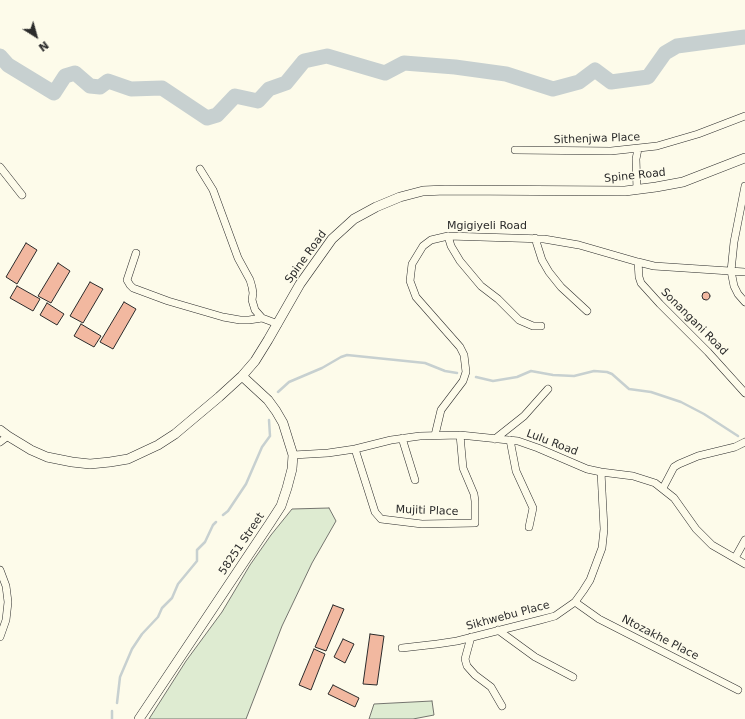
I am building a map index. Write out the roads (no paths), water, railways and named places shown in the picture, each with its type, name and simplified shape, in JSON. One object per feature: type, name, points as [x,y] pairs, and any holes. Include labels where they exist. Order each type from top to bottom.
[{"type":"street","name":"Sithenjwa Place","points":[[516,150],[610,152],[638,149],[674,142],[745,116]]},
{"type":"street","points":[[637,190],[636,159],[638,149]]},
{"type":"street","name":"Spine Road","points":[[0,430],[31,450],[47,457],[90,464],[128,459],[158,445],[175,434],[242,376],[260,353],[300,284],[332,239],[354,220],[376,207],[400,197],[423,191],[445,190],[570,192],[637,190],[683,182],[745,158]]},
{"type":"street","points":[[0,167],[22,194]]},
{"type":"street","points":[[200,169],[213,190],[238,258],[250,280],[253,293],[252,300],[255,310],[262,318],[278,324]]},
{"type":"street","points":[[745,186],[734,242],[731,271],[734,286],[745,302]]},
{"type":"street","points":[[448,236],[451,246],[460,261],[481,286],[498,299],[519,320],[533,326],[541,326]]},
{"type":"street","name":"Mgigiyeli Road","points":[[435,435],[441,410],[463,381],[466,372],[466,364],[460,347],[416,297],[410,281],[412,264],[423,246],[431,240],[448,236],[535,238],[578,245],[661,267],[745,272]]},
{"type":"street","points":[[535,238],[540,256],[549,272],[561,287],[587,311]]},
{"type":"street","points":[[136,252],[127,280],[133,288],[223,317],[240,320],[262,318]]},
{"type":"street","name":"Sonangani Road","points":[[638,262],[638,270],[642,284],[745,392]]},
{"type":"street","name":"58251 Street","points":[[139,719],[281,506],[292,470],[293,455],[283,422],[268,400],[242,376]]},
{"type":"street","points":[[495,439],[524,416],[548,389]]},
{"type":"street","name":"Lulu Road","points":[[293,455],[328,453],[355,449],[402,438],[435,435],[460,435],[518,441],[587,469],[633,476],[655,483],[674,498],[703,537],[712,545],[745,564]]},
{"type":"street","name":"Mujiti Place","points":[[355,449],[375,512],[381,519],[422,524],[475,523],[474,494],[463,468],[460,435]]},
{"type":"street","points":[[0,442],[8,436]]},
{"type":"street","points":[[402,438],[415,480]]},
{"type":"street","points":[[510,440],[516,471],[533,508],[529,527]]},
{"type":"street","points":[[663,488],[674,467],[679,464],[698,456],[735,448],[745,442]]},
{"type":"street","name":"Sikhwebu Place","points":[[402,648],[437,644],[471,637],[554,616],[575,602],[590,580],[602,548],[604,529],[602,472]]},
{"type":"street","points":[[735,558],[745,540]]},
{"type":"street","points":[[0,570],[6,586],[8,602],[6,620],[0,637]]},
{"type":"street","name":"Ntozakhe Place","points":[[575,602],[598,619],[738,690]]},
{"type":"street","points":[[498,630],[536,657],[573,677]]},
{"type":"street","points":[[471,637],[465,659],[467,666],[475,675],[492,687],[502,706]]},
{"type":"waterway","points":[[0,56],[8,65],[54,93],[65,76],[75,73],[90,86],[100,87],[108,81],[131,89],[162,88],[207,118],[217,115],[235,96],[258,101],[269,89],[286,83],[304,61],[327,56],[385,73],[404,63],[455,67],[506,74],[553,89],[579,82],[595,70],[611,82],[648,77],[665,53],[677,46],[745,37]]},
{"type":"waterway","points":[[278,392],[289,382],[322,368],[347,355],[425,363],[445,371],[457,373]]},
{"type":"waterway","points":[[476,377],[493,381],[517,377],[531,371],[553,375],[574,376],[594,371],[607,372],[612,374],[629,389],[651,392],[681,402],[704,414],[738,436]]},
{"type":"waterway","points":[[223,515],[228,511],[246,484],[262,447],[270,436],[269,420]]},
{"type":"waterway","points":[[117,703],[120,677],[132,649],[142,634],[158,617],[162,608],[172,598],[178,584],[197,561],[197,550],[205,542],[216,522]]},
{"type":"waterway","points":[[112,711],[112,719]]}]
